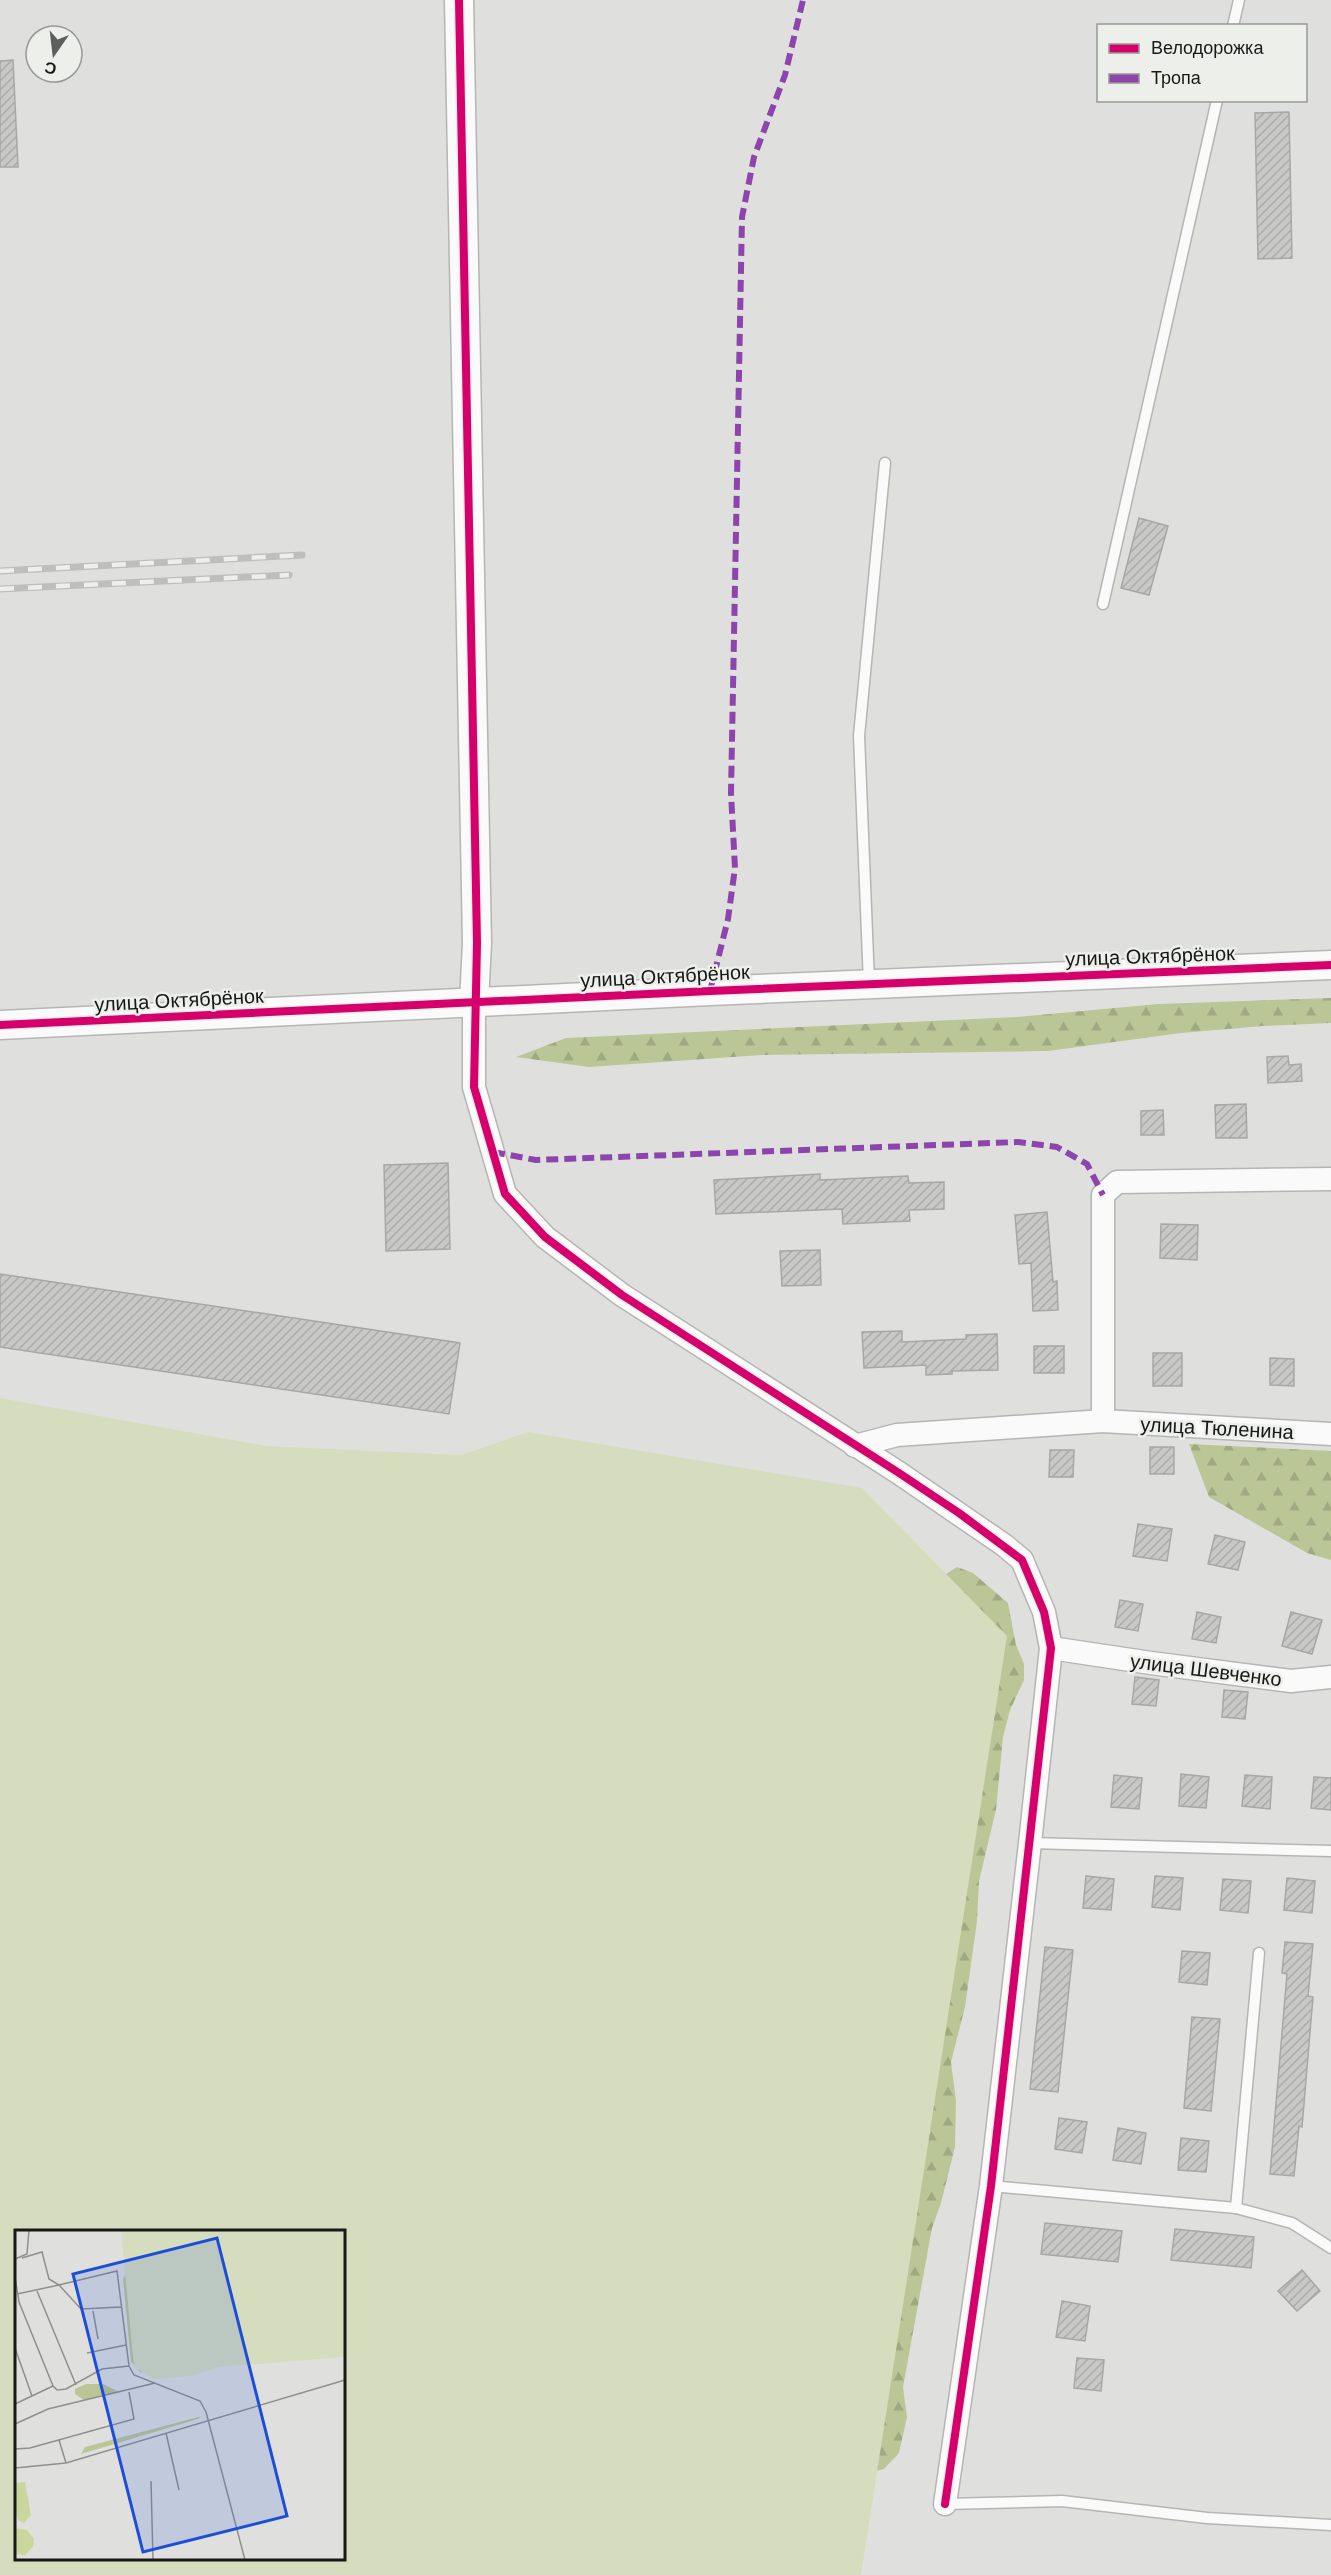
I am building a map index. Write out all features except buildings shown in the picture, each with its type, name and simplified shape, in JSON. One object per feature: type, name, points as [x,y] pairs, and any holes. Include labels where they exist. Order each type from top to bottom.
[{"type":"street","points":[[459,0],[476,932],[474,1087],[505,1194],[545,1237],[622,1295],[959,1513],[1022,1560],[1044,1611],[1051,1648],[991,2186],[945,2504]]},
{"type":"street","name":"улица Октябрёнок","points":[[0,1025],[869,984],[1331,965]]},
{"type":"street","points":[[1103,1421],[1103,1195],[1117,1182],[1331,1179]]},
{"type":"street","name":"улица Тюленина","points":[[855,1446],[897,1435],[1103,1421],[1331,1434]]},
{"type":"street","name":"улица Шевченко","points":[[1051,1648],[1291,1681],[1331,1677]]},
{"type":"lane","points":[[1233,24],[1239,0]]},
{"type":"lane","points":[[1103,604],[1216,102]]},
{"type":"lane","points":[[869,984],[860,736],[885,463]]},
{"type":"lane","points":[[1029,1844],[1331,1851]]},
{"type":"lane","points":[[1236,2208],[1259,1953]]},
{"type":"lane","points":[[991,2186],[1236,2208],[1292,2223],[1331,2248]]},
{"type":"lane","points":[[945,2504],[1062,2501],[1207,2518],[1331,2525]]},
{"type":"green space","points":[[1331,998],[1331,1023],[1181,1033],[1048,1051],[762,1055],[589,1067],[516,1057],[566,1038],[1017,1017],[1158,1004]]},
{"type":"green space","points":[[0,1398],[266,1446],[461,1455],[528,1432],[862,1488],[1007,1636],[861,2575],[0,2575]]},
{"type":"green space","points":[[1189,1444],[1331,1451],[1331,1560],[1307,1553],[1209,1497]]},
{"type":"green space","points":[[957,1567],[973,1573],[1008,1603],[1016,1645],[1024,1664],[1024,1680],[1010,1710],[1003,1737],[996,1810],[979,1881],[977,1921],[965,2007],[951,2062],[956,2101],[955,2147],[941,2203],[932,2228],[903,2387],[907,2417],[899,2453],[884,2469],[857,2476],[946,1574]]},
{"type":"railway","points":[[0,571],[302,555]]},
{"type":"railway","points":[[0,589],[289,575]]},
{"type":"marked path","points":[[710,991],[728,919],[735,868],[731,793],[742,217],[754,157],[785,75],[803,0]]},
{"type":"marked path","points":[[493,1152],[536,1160],[1018,1142],[1057,1147],[1087,1164],[1103,1195]]},
{"type":"cycle path","points":[[459,0],[477,943],[474,1087],[505,1194],[545,1237],[622,1295],[899,1473],[959,1513],[1022,1560],[1044,1612],[1051,1648],[991,2186],[945,2504]]},
{"type":"cycle path","points":[[0,1025],[710,991],[1331,965]]}]
